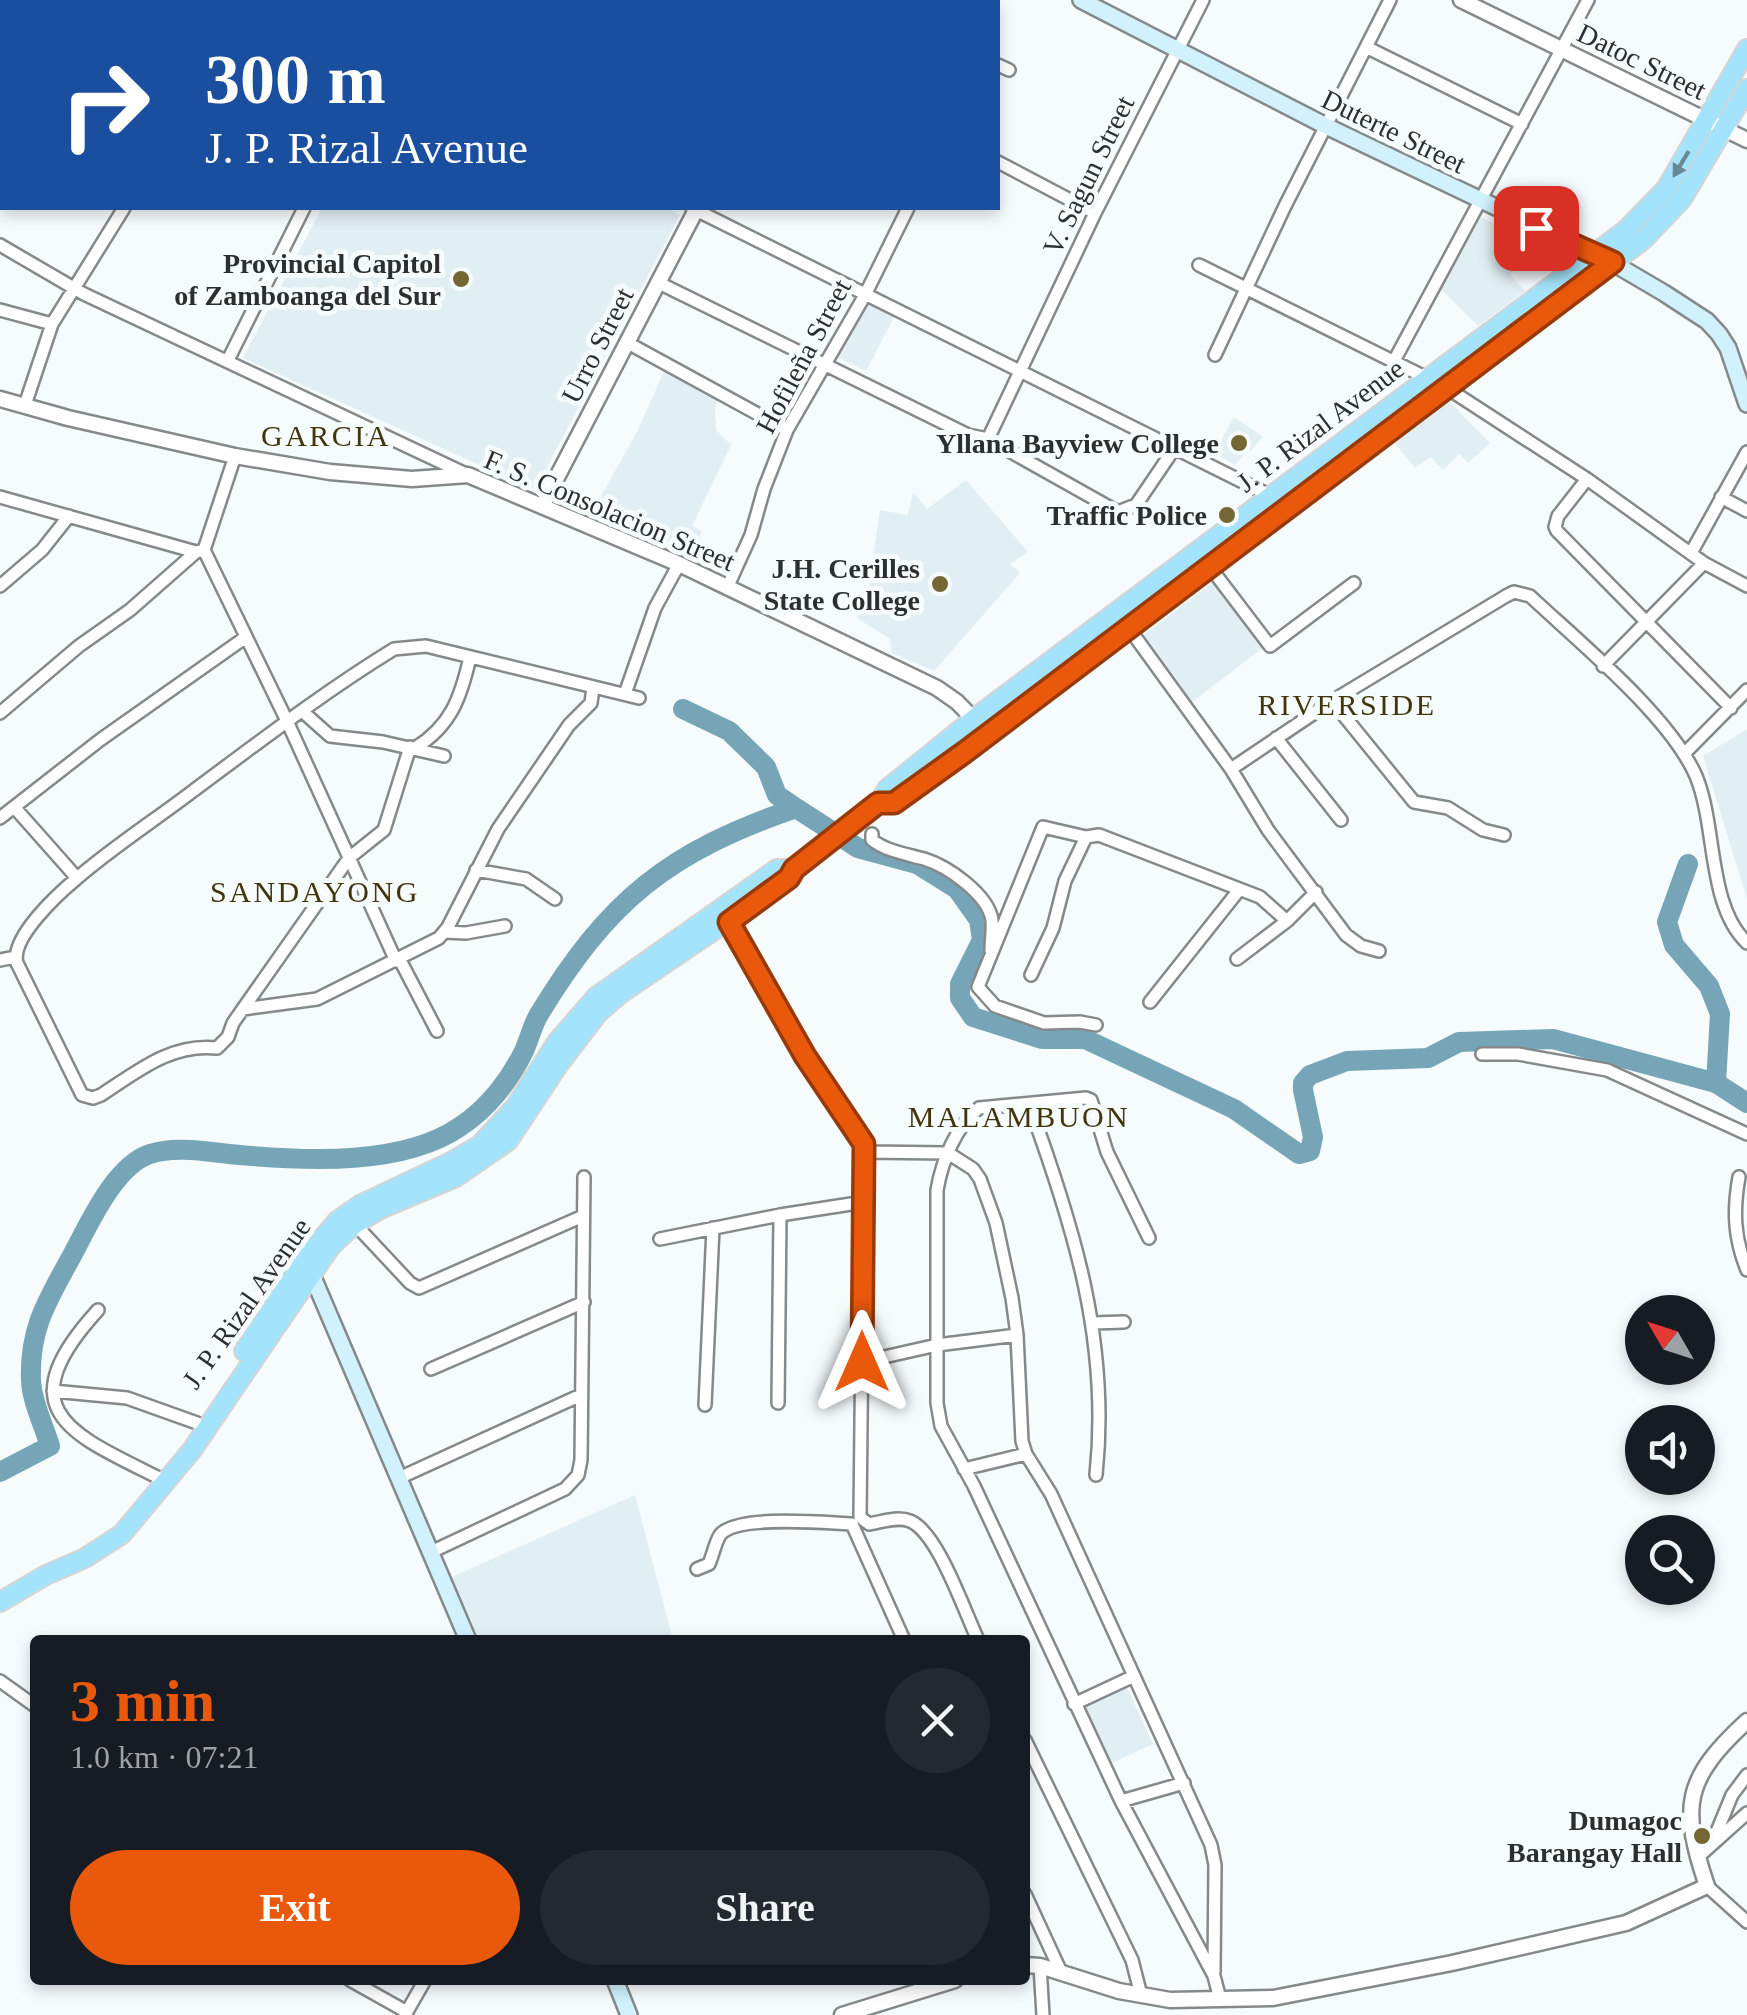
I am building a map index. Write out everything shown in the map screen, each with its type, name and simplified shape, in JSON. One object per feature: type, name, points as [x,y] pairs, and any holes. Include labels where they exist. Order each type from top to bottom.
[{"type":"main road","name":"Duterte Street","points":[[1082,0],[1326,126],[1613,262],[1707,321],[1728,348],[1747,404]]},
{"type":"main road","name":"J. P. Rizal Avenue","points":[[1385,422],[1446,388],[1644,239],[1682,199],[1747,49]]},
{"type":"main road","name":"J. P. Rizal Avenue","points":[[180,1462],[197,1423],[308,1266],[351,1219],[456,1177],[508,1141],[583,1030],[629,980],[725,917],[778,869],[794,869],[976,718],[1277,504],[1385,422],[1429,378],[1626,230],[1666,189],[1747,89]]},
{"type":"main road","name":"J. P. Rizal Avenue","points":[[878,803],[894,803],[989,735],[1210,567],[1277,504]]},
{"type":"main road","name":"J. P. Rizal Avenue","points":[[0,1601],[106,1546],[146,1508],[192,1450],[308,1266]]},
{"type":"main road","points":[[308,1266],[466,1635]]},
{"type":"main road","points":[[617,1985],[630,2015]]},
{"type":"street","name":"V. Sagun Street","points":[[988,438],[1095,213],[1203,0]]},
{"type":"street","points":[[1216,354],[1390,0]]},
{"type":"street","name":"Datoc Street","points":[[1461,0],[1747,140]]},
{"type":"street","points":[[1394,361],[1588,0]]},
{"type":"street","points":[[1366,48],[1522,124]]},
{"type":"street","points":[[1000,163],[1095,213]]},
{"type":"street","points":[[25,405],[52,324],[123,210]]},
{"type":"street","points":[[228,360],[303,210]]},
{"type":"street","name":"Urro Street","points":[[542,506],[693,210]]},
{"type":"street","points":[[698,210],[1277,504]]},
{"type":"street","name":"Hofileña Street","points":[[727,588],[751,535],[788,430],[865,295],[907,210]]},
{"type":"street","points":[[0,245],[75,287],[468,475]]},
{"type":"street","points":[[1199,265],[1429,378],[1587,480],[1704,563],[1747,586]]},
{"type":"street","points":[[657,282],[968,435],[988,438],[1118,512],[1136,505],[1174,449]]},
{"type":"street","points":[[0,310],[52,324]]},
{"type":"street","points":[[626,342],[788,430]]},
{"type":"street","name":"F. S. Consolacion Street","points":[[0,399],[235,456],[330,472],[412,479],[468,475],[678,564],[937,688],[976,718],[989,735]]},
{"type":"street","points":[[1691,553],[1747,452]]},
{"type":"street","points":[[0,713],[200,551],[235,456]]},
{"type":"street","points":[[1587,480],[1554,526],[1731,708]]},
{"type":"street","points":[[0,496],[200,551],[288,721],[398,960],[437,1031]]},
{"type":"street","points":[[1721,497],[1747,511]]},
{"type":"street","points":[[0,586],[42,550],[70,516]]},
{"type":"street","points":[[1604,666],[1704,563]]},
{"type":"street","points":[[625,694],[655,608],[678,564]]},
{"type":"street","points":[[1210,567],[1270,646],[1354,583]]},
{"type":"street","points":[[1231,768],[1426,642],[1506,596],[1522,592],[1604,666],[1662,725],[1684,754],[1699,787],[1726,915],[1747,943]]},
{"type":"street","points":[[1128,628],[1231,768],[1268,830],[1346,936],[1378,951]]},
{"type":"street","points":[[0,818],[100,740],[246,637]]},
{"type":"street","points":[[15,957],[25,934],[77,878],[288,721],[394,649],[426,646],[639,698]]},
{"type":"street","points":[[15,957],[77,1089],[87,1098],[101,1095],[172,1052],[198,1046],[218,1048],[349,858],[384,830],[412,748],[443,726],[459,701],[470,657]]},
{"type":"street","points":[[244,1009],[318,999],[433,943],[445,932],[498,829],[569,725],[591,703],[593,687]]},
{"type":"street","points":[[1684,754],[1747,690]]},
{"type":"street","points":[[1332,701],[1412,800],[1448,808],[1484,830],[1504,836]]},
{"type":"street","points":[[302,711],[330,736],[444,756]]},
{"type":"street","points":[[1276,738],[1341,820]]},
{"type":"street","points":[[15,808],[77,878]]},
{"type":"street","points":[[1096,1025],[1044,1023],[995,1006],[978,986],[1042,828],[1086,837],[1099,835],[1223,882],[1260,897],[1287,921]]},
{"type":"street","points":[[872,834],[872,840],[880,846],[954,873],[975,892],[992,916],[991,956]]},
{"type":"street","points":[[1031,975],[1059,914],[1065,881],[1086,837]]},
{"type":"street","points":[[476,870],[526,878],[555,898]]},
{"type":"street","points":[[1150,1002],[1238,890]]},
{"type":"street","points":[[1237,959],[1287,921],[1316,892]]},
{"type":"street","points":[[725,917],[805,1056],[859,1133],[865,1152],[856,1520],[902,1635]]},
{"type":"street","points":[[445,932],[466,933],[505,926]]},
{"type":"street","points":[[0,960],[15,957]]},
{"type":"street","points":[[1482,1054],[1518,1054],[1607,1070],[1747,1134]]},
{"type":"street","points":[[1148,1238],[1107,1152],[1092,1100],[979,1108],[965,1123],[948,1153],[937,1190],[940,1426],[1121,1801],[1214,1976],[1220,1999]]},
{"type":"street","points":[[1029,1104],[1084,1272],[1093,1323],[1100,1420],[1096,1475]]},
{"type":"street","points":[[865,1152],[948,1153],[972,1169],[986,1192],[1012,1298],[1020,1427],[1026,1454],[1051,1494],[1211,1844],[1215,1865],[1214,1976]]},
{"type":"street","points":[[1739,1177],[1734,1207],[1736,1243],[1747,1270]]},
{"type":"street","points":[[431,1552],[565,1490],[574,1482],[581,1460],[584,1178]]},
{"type":"street","points":[[660,1239],[780,1214],[864,1202]]},
{"type":"street","points":[[778,1403],[780,1214]]},
{"type":"street","points":[[351,1219],[410,1284],[419,1288],[583,1216]]},
{"type":"street","points":[[705,1405],[713,1228]]},
{"type":"street","points":[[431,1369],[584,1302]]},
{"type":"street","points":[[98,1310],[64,1353],[53,1391],[54,1405],[68,1426],[100,1448],[166,1481]]},
{"type":"street","points":[[1093,1323],[1124,1322]]},
{"type":"street","points":[[862,1362],[1017,1335]]},
{"type":"street","points":[[53,1391],[127,1398],[197,1423]]},
{"type":"street","points":[[399,1478],[581,1395]]},
{"type":"street","points":[[964,1469],[1026,1454]]},
{"type":"street","points":[[697,1569],[709,1564],[721,1534],[731,1528],[798,1521],[910,1521],[936,1549],[976,1635]]},
{"type":"street","points":[[1074,1704],[1134,1676]]},
{"type":"street","points":[[0,1681],[30,1700]]},
{"type":"street","points":[[1747,1722],[1711,1755],[1699,1774],[1690,1825],[1707,1886],[1747,1922]]},
{"type":"street","points":[[1030,1750],[1132,1960],[1142,1995]]},
{"type":"street","points":[[1713,1840],[1732,1794],[1747,1775]]},
{"type":"street","points":[[1121,1801],[1184,1783]]},
{"type":"street","points":[[1697,1858],[1747,1814]]},
{"type":"street","points":[[1043,2015],[1032,1966],[1170,2000],[1303,1994],[1626,1923],[1707,1886]]},
{"type":"street","points":[[1030,1905],[1060,1972]]},
{"type":"street","points":[[358,1985],[406,2014],[422,1985]]},
{"type":"street","points":[[842,2015],[939,1985]]},
{"type":"shaded area","points":[[321,210],[671,210],[680,215],[535,490],[243,358]]},
{"type":"shaded area","points":[[1481,217],[1529,243],[1510,275],[1525,291],[1478,326],[1440,288]]},
{"type":"shaded area","points":[[866,303],[894,317],[866,371],[837,357]]},
{"type":"shaded area","points":[[666,367],[720,394],[715,408],[716,430],[731,445],[692,526],[702,531],[688,561],[590,516],[637,432]]},
{"type":"shaded area","points":[[1444,396],[1490,443],[1468,463],[1459,454],[1443,470],[1431,457],[1415,468],[1390,437]]},
{"type":"shaded area","name":"Yllana Bayview College","points":[[1234,417],[1263,437],[1235,465],[1214,453]]},
{"type":"shaded area","name":"J.H. Cerilles State College","points":[[966,480],[1028,552],[1010,564],[1020,573],[934,671],[892,653],[890,639],[857,618],[868,595],[880,510],[908,515],[913,492],[927,509]]},
{"type":"shaded area","points":[[1214,582],[1264,647],[1192,702],[1142,636]]},
{"type":"shaded area","points":[[1747,729],[1747,899],[1703,756]]},
{"type":"shaded area","points":[[635,1495],[672,1635],[478,1635],[452,1577]]},
{"type":"shaded area","points":[[1125,1683],[1153,1744],[1108,1765],[1077,1705]]},
{"type":"waterway","points":[[683,709],[729,731],[766,767],[777,795],[796,808],[858,848],[917,864],[957,889],[979,920],[982,940],[960,984],[960,998],[973,1017],[1042,1039],[1085,1039],[1234,1109],[1299,1154],[1310,1151],[1313,1137],[1303,1090],[1310,1075],[1347,1061],[1428,1058],[1459,1042],[1553,1039],[1716,1083],[1747,1103]]},
{"type":"waterway","points":[[0,1472],[50,1446],[32,1389],[36,1332],[46,1304],[93,1216],[124,1171],[161,1151],[295,1159],[354,1158],[412,1148],[438,1139],[471,1119],[497,1093],[564,976],[590,941],[645,885],[712,843],[796,808]]},
{"type":"waterway","points":[[1688,864],[1667,922],[1674,945],[1709,986],[1720,1014],[1716,1083]]},
{"type":"place","name":"Provincial Capitol of Zamboanga del Sur","points":[[461,279]]},
{"type":"place","name":"Yllana Bayview College","points":[[1239,443]]},
{"type":"place","name":"Traffic Police","points":[[1227,515]]},
{"type":"place","name":"J.H. Cerilles State College","points":[[940,584]]},
{"type":"place","name":"Dumagoc Barangay Hall","points":[[1702,1836]]},
{"type":"district","name":"GARCIA","points":[[326,436]]},
{"type":"district","name":"RIVERSIDE","points":[[1347,705]]},
{"type":"district","name":"SANDAYONG","points":[[315,892]]},
{"type":"district","name":"MALAMBUON","points":[[1019,1117]]},
{"type":"route","points":[[862,1362],[864,1144],[805,1056],[729,922],[789,878],[794,869],[878,803],[894,803],[965,752],[1613,262],[1536,228]]}]
